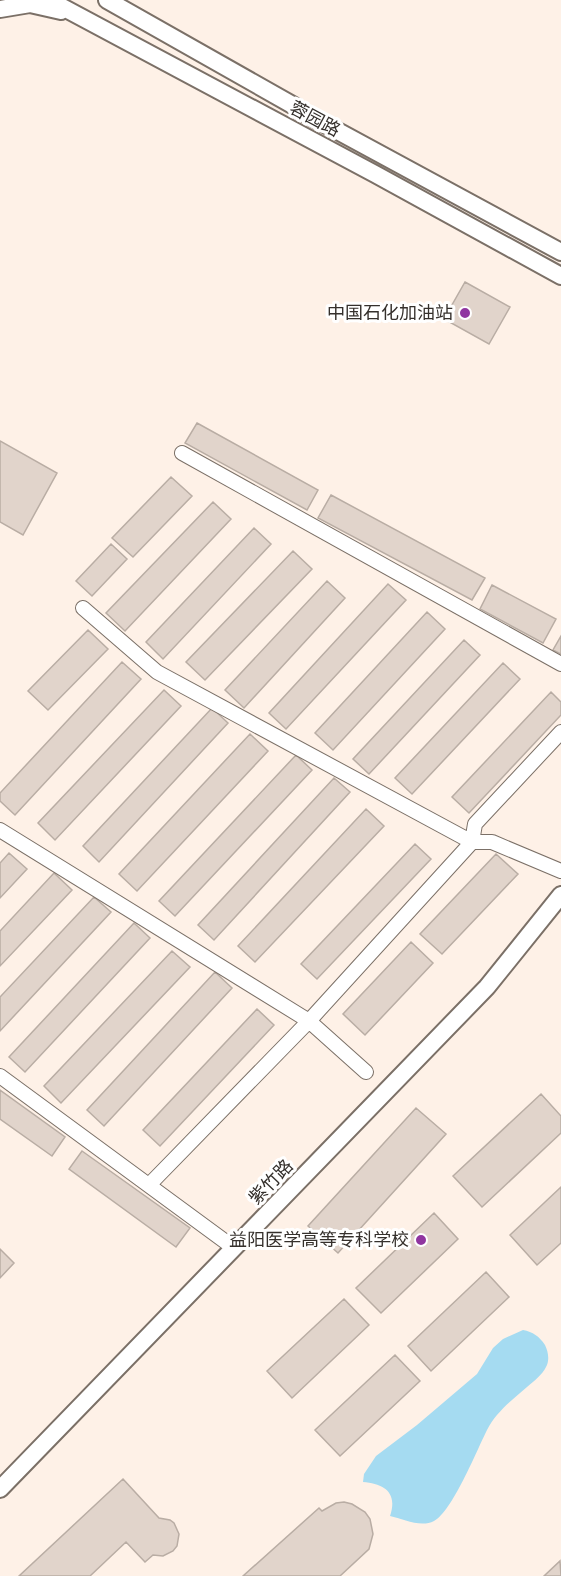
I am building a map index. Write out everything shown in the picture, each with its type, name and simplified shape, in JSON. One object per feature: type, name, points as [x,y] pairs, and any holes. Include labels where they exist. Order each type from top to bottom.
[{"type":"street","name":"蓉园路","points":[[49,0],[365,168],[561,276]]},
{"type":"street","name":"蓉园路","points":[[107,0],[297,109],[561,252]]},
{"type":"street","points":[[0,9],[30,4],[80,16]]},
{"type":"street","points":[[182,453],[561,664]]},
{"type":"street","points":[[83,608],[157,672],[472,842],[492,842],[561,870]]},
{"type":"street","points":[[149,1185],[309,1021],[472,842],[475,824],[561,732]]},
{"type":"street","points":[[0,830],[309,1021],[366,1072]]},
{"type":"street","name":"紫竹路","points":[[0,1489],[488,987],[561,896]]},
{"type":"street","points":[[0,1076],[234,1248]]},
{"type":"water","points":[[523,1330],[536,1335],[545,1345],[548,1356],[547,1364],[540,1375],[495,1418],[464,1480],[448,1506],[441,1515],[429,1523],[406,1521],[390,1516],[391,1495],[383,1487],[363,1482],[364,1474],[376,1456],[477,1374],[493,1348],[503,1339]]},
{"type":"building","points":[[465,282],[510,307],[489,344],[444,319]]},
{"type":"building","points":[[197,423],[318,490],[307,510],[185,443]]},
{"type":"building","points":[[0,441],[57,473],[23,535],[0,522]]},
{"type":"building","points":[[171,477],[192,496],[133,557],[112,538]]},
{"type":"building","points":[[331,495],[485,578],[472,600],[318,518]]},
{"type":"building","points":[[213,502],[231,519],[125,631],[106,613]]},
{"type":"building","points":[[254,528],[271,544],[163,659],[146,642]]},
{"type":"building","points":[[111,544],[127,559],[92,596],[76,581]]},
{"type":"building","points":[[293,551],[312,569],[205,680],[186,662]]},
{"type":"building","points":[[327,581],[345,598],[244,708],[225,690]]},
{"type":"building","points":[[388,584],[406,600],[286,729],[269,713]]},
{"type":"building","points":[[492,585],[556,619],[543,643],[480,609]]},
{"type":"building","points":[[427,612],[445,629],[333,750],[315,733]]},
{"type":"building","points":[[88,630],[108,649],[48,710],[28,691]]},
{"type":"building","points":[[561,636],[561,654],[553,650]]},
{"type":"building","points":[[464,640],[480,655],[369,774],[353,759]]},
{"type":"building","points":[[122,662],[141,679],[15,815],[0,801],[0,793]]},
{"type":"building","points":[[503,663],[520,679],[412,794],[395,778]]},
{"type":"building","points":[[164,690],[181,706],[55,840],[38,823]]},
{"type":"building","points":[[551,692],[561,702],[561,715],[469,813],[452,797]]},
{"type":"building","points":[[212,708],[228,723],[99,862],[83,846]]},
{"type":"building","points":[[250,734],[268,751],[137,891],[119,874]]},
{"type":"building","points":[[296,755],[312,770],[175,916],[159,901]]},
{"type":"building","points":[[334,778],[350,792],[214,940],[198,925]]},
{"type":"building","points":[[366,809],[384,826],[255,962],[238,946]]},
{"type":"building","points":[[415,844],[431,859],[317,979],[301,964]]},
{"type":"building","points":[[9,853],[27,869],[0,898],[0,863]]},
{"type":"building","points":[[496,854],[518,874],[442,954],[420,934]]},
{"type":"building","points":[[54,873],[72,890],[0,966],[0,931]]},
{"type":"building","points":[[94,897],[111,912],[0,1031],[0,997]]},
{"type":"building","points":[[134,923],[150,938],[25,1072],[9,1057]]},
{"type":"building","points":[[411,942],[433,963],[365,1035],[343,1014]]},
{"type":"building","points":[[172,951],[190,967],[61,1103],[44,1086]]},
{"type":"building","points":[[215,972],[232,988],[104,1126],[87,1110]]},
{"type":"building","points":[[257,1009],[274,1025],[160,1146],[143,1130]]},
{"type":"building","points":[[0,1090],[65,1137],[52,1156],[0,1119]]},
{"type":"building","points":[[541,1094],[561,1116],[561,1133],[482,1207],[453,1176]]},
{"type":"building","points":[[416,1108],[446,1134],[338,1253],[308,1226]]},
{"type":"building","points":[[82,1151],[190,1228],[176,1247],[69,1169]]},
{"type":"building","points":[[561,1187],[561,1243],[537,1265],[510,1235]]},
{"type":"building","points":[[434,1213],[458,1239],[381,1313],[356,1288]]},
{"type":"building","points":[[0,1249],[14,1263],[0,1278]]},
{"type":"building","points":[[486,1272],[509,1297],[431,1371],[408,1346]]},
{"type":"building","points":[[344,1299],[369,1325],[292,1398],[267,1371]]},
{"type":"building","points":[[395,1355],[420,1381],[340,1456],[315,1430]]},
{"type":"building","points":[[123,1479],[159,1518],[174,1523],[179,1534],[177,1546],[173,1551],[163,1556],[153,1555],[145,1562],[126,1542],[90,1576],[19,1576]]},
{"type":"building","points":[[344,1502],[365,1512],[370,1519],[373,1534],[369,1549],[340,1576],[243,1576],[319,1508],[322,1511],[336,1503]]},
{"type":"building","points":[[560,1561],[561,1576],[544,1576]]},
{"type":"place","name":"中国石化加油站","points":[[465,313]]},
{"type":"place","name":"益阳医学高等专科学校","points":[[421,1240]]}]
